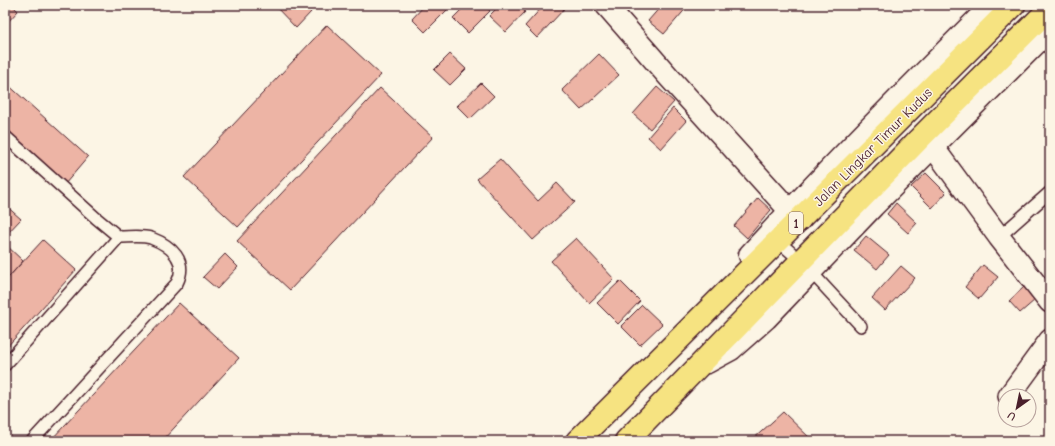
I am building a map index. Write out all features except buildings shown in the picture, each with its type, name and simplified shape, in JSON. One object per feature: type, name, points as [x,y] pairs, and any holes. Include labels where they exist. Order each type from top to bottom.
[{"type":"highway","name":"Jalan Lingkar Timur Kudus","points":[[577,441],[778,241],[795,215],[1014,5]]},
{"type":"highway","name":"Jalan Lingkar Timur Kudus","points":[[626,441],[698,367],[806,266],[928,141],[1050,8]]},
{"type":"street","points":[[606,5],[668,76],[795,215]]},
{"type":"street","points":[[688,331],[698,314],[717,292],[795,215],[843,155],[992,5]]},
{"type":"street","points":[[1050,29],[928,141],[999,237],[1050,302]]},
{"type":"street","points":[[1015,388],[1050,340]]},
{"type":"lane","points":[[5,136],[120,237],[137,236],[150,238],[162,243],[176,255],[180,263],[181,270],[180,278],[177,283],[32,441]]},
{"type":"lane","points":[[999,237],[1050,192]]},
{"type":"lane","points":[[5,365],[120,237]]},
{"type":"lane","points":[[778,241],[806,266],[861,326]]}]
